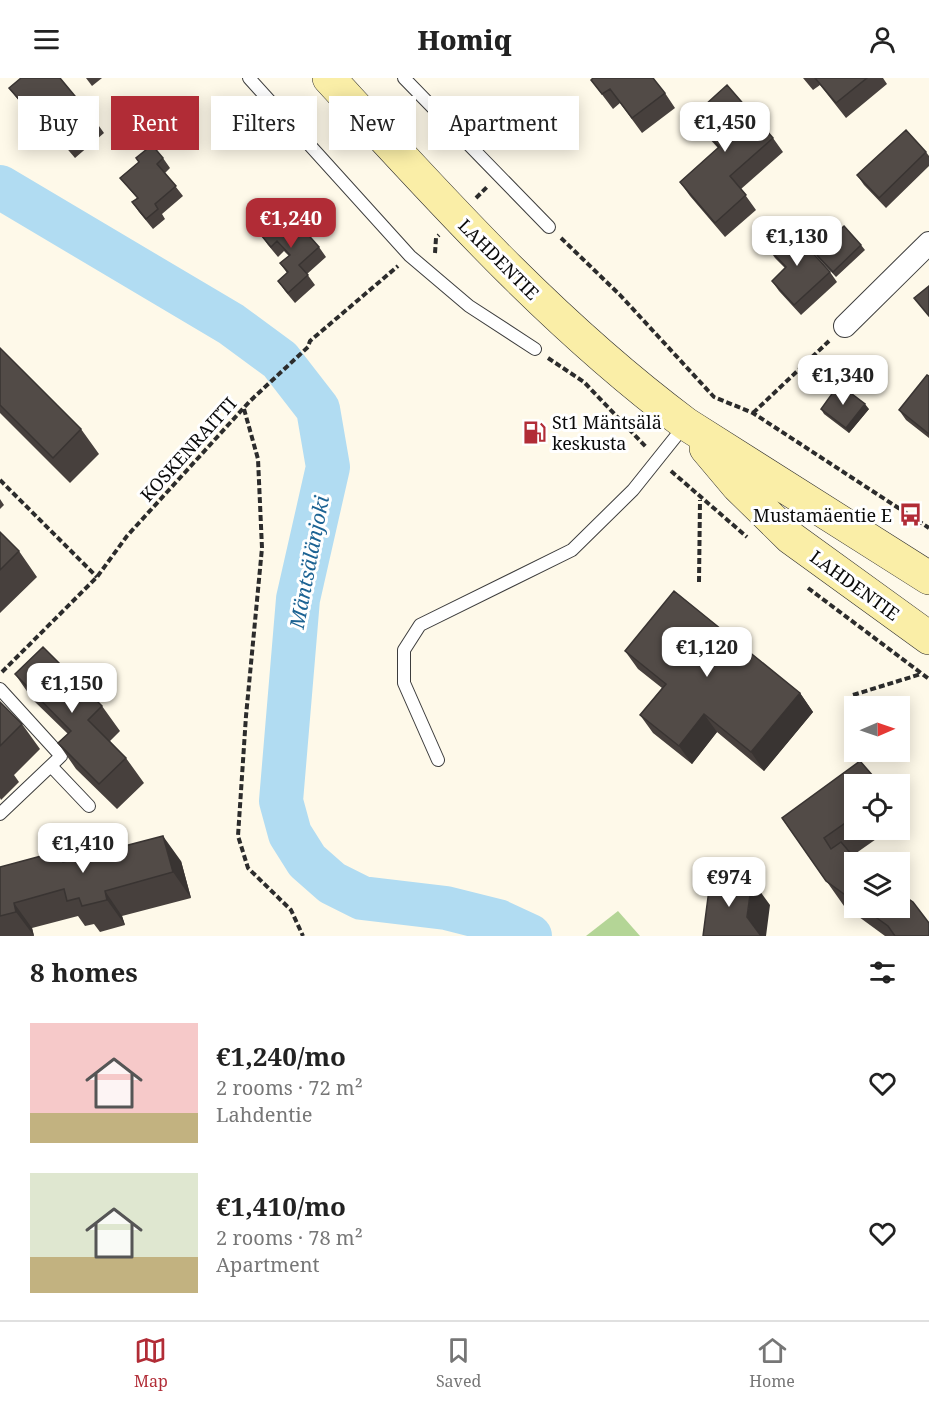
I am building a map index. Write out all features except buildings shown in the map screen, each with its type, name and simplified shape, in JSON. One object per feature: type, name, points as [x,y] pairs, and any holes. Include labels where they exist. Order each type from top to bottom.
[{"type":"main road","name":"LAHDENTIE","points":[[329,78],[456,216],[562,321],[650,398],[686,424],[929,579]]},
{"type":"main road","name":"LAHDENTIE","points":[[686,424],[738,486],[791,538],[929,638]]},
{"type":"street","points":[[845,326],[929,243]]},
{"type":"lane","points":[[249,78],[410,256],[468,306],[535,349]]},
{"type":"lane","points":[[404,78],[549,227]]},
{"type":"lane","points":[[438,760],[404,683],[404,650],[420,625],[572,550],[633,490],[686,424]]},
{"type":"lane","points":[[0,689],[61,756],[0,814]]},
{"type":"lane","points":[[51,766],[89,806]]},
{"type":"path","points":[[549,227],[620,295],[714,396],[753,412],[929,528]]},
{"type":"path","name":"KOSKENRAITTI","points":[[0,673],[97,577],[127,536],[250,401],[308,347],[310,341],[410,256]]},
{"type":"path","points":[[753,412],[845,326]]},
{"type":"path","points":[[244,408],[258,459],[262,548],[238,836],[248,868],[291,910],[303,936]]},
{"type":"path","points":[[0,480],[97,577]]},
{"type":"path","points":[[699,582],[700,499]]},
{"type":"path","points":[[853,695],[922,674]]},
{"type":"green space","points":[[618,911],[640,936],[586,936]]},
{"type":"waterway","name":"Mäntsälänjoki","points":[[0,187],[231,324],[280,360],[318,409],[328,467],[298,599],[281,801],[290,834],[307,861],[332,883],[362,898],[446,908],[498,921],[530,936]]},
{"type":"place","name":"St1 Mäntsälä keskusta","points":[[534,432]]},
{"type":"place","name":"Mustamäentie E","points":[[910,515]]}]
